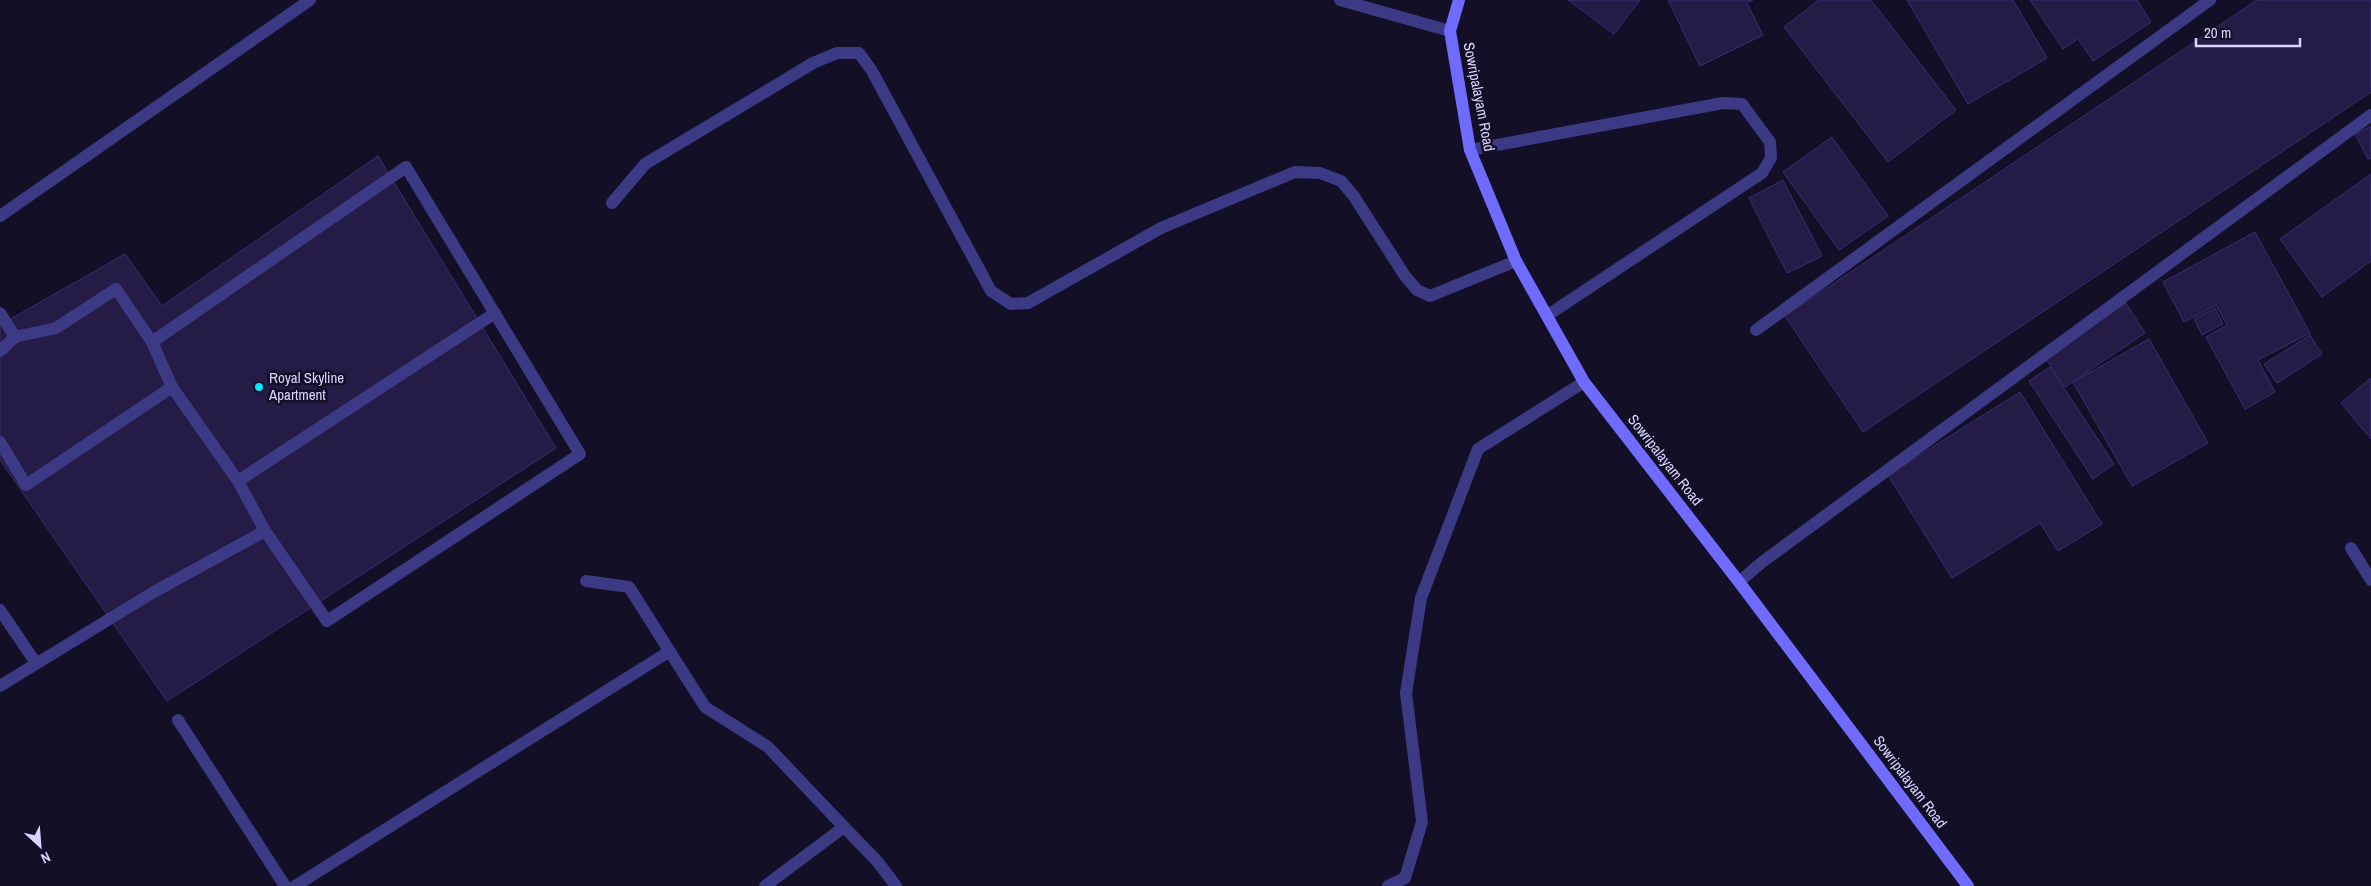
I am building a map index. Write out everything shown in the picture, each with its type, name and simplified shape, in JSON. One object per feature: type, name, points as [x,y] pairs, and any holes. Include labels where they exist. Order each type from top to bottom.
[{"type":"street","points":[[0,216],[310,0]]},
{"type":"street","points":[[1340,0],[1450,31]]},
{"type":"street","name":"Sowripalayam Road","points":[[1459,0],[1450,31],[1470,150],[1516,261],[1548,314],[1584,382],[1739,582],[1968,886]]},
{"type":"street","points":[[1756,330],[2210,0]]},
{"type":"street","points":[[612,203],[645,164],[813,63],[837,53],[859,53],[872,71],[991,291],[1011,304],[1028,302],[1161,228],[1295,172],[1320,173],[1342,181],[1405,276],[1417,290],[1430,296],[1516,261]]},
{"type":"street","points":[[1470,150],[1723,103],[1742,104],[1770,142],[1771,158],[1762,173],[1548,314]]},
{"type":"street","points":[[1739,582],[2371,115]]},
{"type":"street","points":[[0,351],[15,337],[56,328],[116,289],[152,342],[172,387],[238,481],[265,531],[327,621],[580,454],[406,167],[152,342]]},
{"type":"street","points":[[0,313],[15,337]]},
{"type":"street","points":[[238,481],[495,313]]},
{"type":"street","points":[[1388,886],[1407,882],[1422,822],[1406,693],[1421,598],[1478,449],[1584,382]]},
{"type":"street","points":[[0,442],[26,485],[172,387]]},
{"type":"street","points":[[0,686],[152,593],[265,531]]},
{"type":"street","points":[[2351,548],[2371,580]]},
{"type":"street","points":[[586,581],[629,587],[705,707],[768,747],[877,862],[896,886]]},
{"type":"street","points":[[0,610],[36,664]]},
{"type":"street","points":[[295,886],[670,651]]},
{"type":"street","points":[[178,720],[285,886]]},
{"type":"street","points":[[766,886],[844,827]]},
{"type":"building","points":[[1568,0],[1640,0],[1614,34]]},
{"type":"building","points":[[1668,0],[1753,0],[1747,3],[1763,35],[1700,66]]},
{"type":"building","points":[[1819,0],[1871,0],[1956,110],[1888,162],[1784,27]]},
{"type":"building","points":[[1907,0],[2013,0],[2047,58],[1968,104]]},
{"type":"building","points":[[2030,0],[2137,0],[2151,22],[2093,61],[2078,39],[2063,49]]},
{"type":"building","points":[[2257,0],[2371,0],[2371,92],[1863,432],[1785,316]]},
{"type":"building","points":[[2371,126],[2371,158],[2368,159],[2355,134]]},
{"type":"building","points":[[1832,137],[1888,216],[1839,250],[1783,172]]},
{"type":"building","name":"Royal Skyline Apartment","points":[[378,156],[556,448],[167,701],[0,460],[0,325],[125,254],[162,306]]},
{"type":"building","points":[[2371,174],[2371,261],[2322,297],[2280,239]]},
{"type":"building","points":[[1783,180],[1822,256],[1787,273],[1749,198]]},
{"type":"building","points":[[2255,232],[2310,333],[2258,360],[2275,392],[2245,409],[2206,337],[2227,325],[2216,305],[2184,322],[2163,282]]},
{"type":"building","points":[[2126,303],[2145,333],[2065,387],[2045,358]]},
{"type":"building","points":[[2215,308],[2223,324],[2202,335],[2194,319]]},
{"type":"building","points":[[2310,335],[2322,354],[2277,383],[2264,364]]},
{"type":"building","points":[[2149,339],[2208,443],[2132,486],[2073,382]]},
{"type":"building","points":[[2050,367],[2114,464],[2093,479],[2029,381]]},
{"type":"building","points":[[2371,378],[2371,439],[2341,403]]},
{"type":"building","points":[[2020,392],[2102,524],[2058,551],[2040,523],[1952,578],[1888,475]]},
{"type":"place","name":"Royal Skyline Apartment","points":[[259,387]]}]
